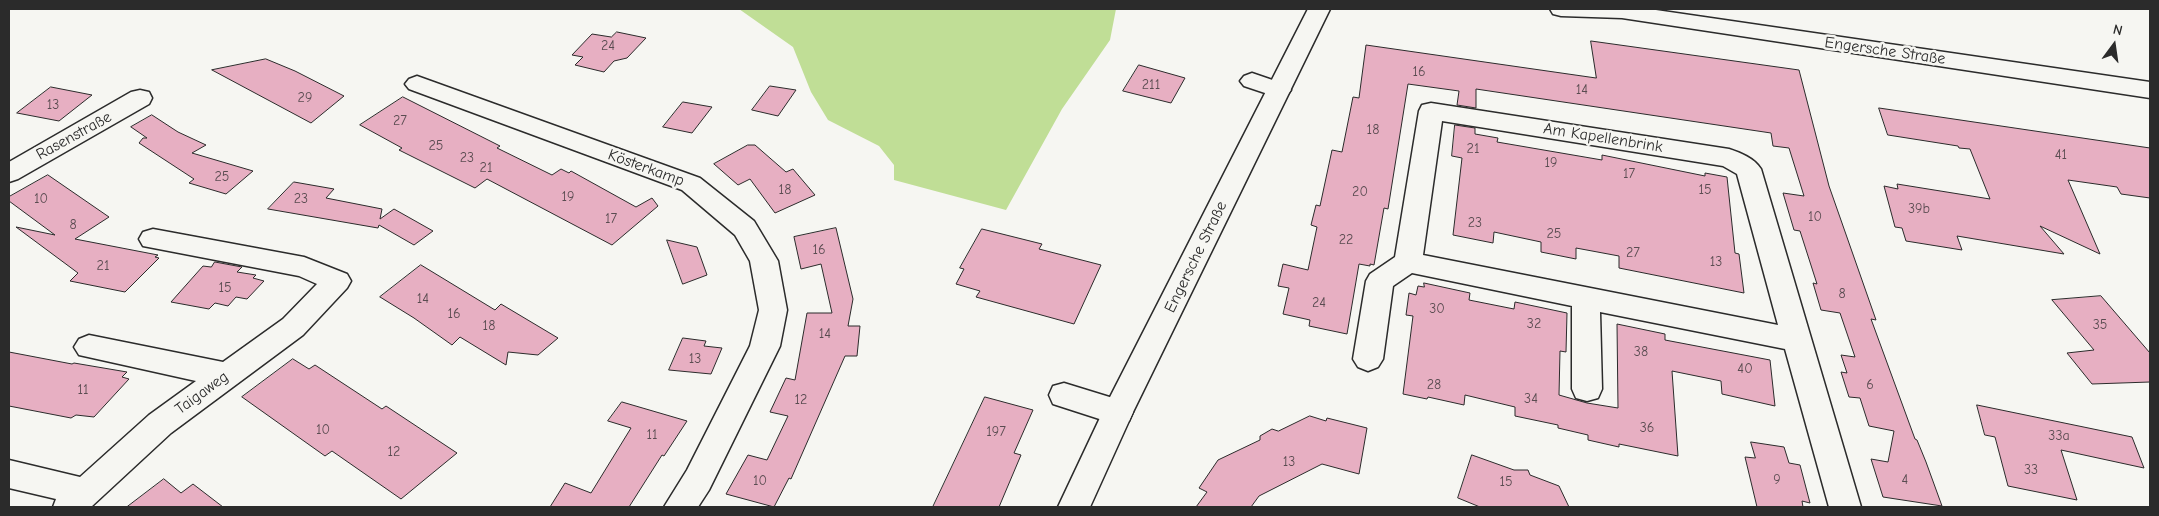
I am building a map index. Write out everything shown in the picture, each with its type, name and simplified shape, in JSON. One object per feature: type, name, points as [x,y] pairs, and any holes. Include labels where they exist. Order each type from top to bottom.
[{"type":"street","name":"Engersche Straße","points":[[1074,507],[1265,86],[1320,9]]},
{"type":"street","name":"Engersche Straße","points":[[1561,9],[1613,10],[2150,90]]},
{"type":"street","name":"Kösterkamp","points":[[418,84],[691,184],[745,228],[764,261],[773,310],[765,346],[698,480],[680,507]]},
{"type":"street","name":"Rasenstraße","points":[[9,173],[140,98]]},
{"type":"street","name":"Am Kapellenbrink","points":[[1408,262],[1431,111],[1729,158],[1748,169],[1796,340],[1846,507]]},
{"type":"street","name":"Taigaweg","points":[[77,500],[160,424],[293,327],[337,281],[304,267],[153,239]]},
{"type":"street","points":[[1368,359],[1380,281],[1408,262],[1796,340]]},
{"type":"street","points":[[1586,298],[1587,389]]},
{"type":"street","points":[[88,346],[227,375]]},
{"type":"street","points":[[1064,395],[1118,412]]},
{"type":"street","points":[[9,474],[77,500]]},
{"type":"green space","points":[[739,9],[1116,9],[1110,40],[1062,109],[1006,210],[894,180],[894,165],[879,146],[828,120],[811,92],[793,47]]},
{"type":"building","points":[[617,32],[646,38],[627,58],[614,61],[604,72],[575,65],[583,57],[572,55],[592,34],[611,37]]},
{"type":"building","points":[[1591,41],[1799,70],[1829,186],[1876,320],[1871,319],[1942,506],[1883,497],[1871,459],[1888,462],[1894,431],[1869,426],[1860,398],[1849,397],[1841,372],[1847,373],[1841,355],[1855,357],[1840,313],[1821,310],[1813,283],[1817,284],[1800,231],[1794,230],[1783,193],[1804,196],[1789,148],[1773,146],[1771,133],[1476,89],[1476,108],[1457,105],[1459,91],[1408,84],[1388,209],[1384,208],[1374,265],[1359,264],[1347,334],[1309,326],[1310,320],[1283,314],[1289,288],[1278,286],[1283,264],[1308,270],[1317,227],[1311,225],[1316,205],[1320,206],[1332,150],[1342,152],[1353,97],[1359,98],[1366,45],[1596,78]]},
{"type":"building","points":[[266,59],[295,71],[344,96],[311,123],[212,70]]},
{"type":"building","points":[[1139,65],[1185,78],[1171,103],[1123,91]]},
{"type":"building","points":[[770,86],[796,90],[778,116],[752,110]]},
{"type":"building","points":[[51,87],[92,95],[59,121],[17,113]]},
{"type":"building","points":[[403,97],[500,146],[497,148],[552,175],[561,169],[569,173],[571,171],[636,207],[652,198],[658,206],[612,245],[487,179],[475,188],[399,150],[402,148],[360,125]]},
{"type":"building","points":[[683,102],[712,107],[692,133],[663,127]]},
{"type":"building","points":[[1879,108],[2150,148],[2150,198],[2121,194],[2117,187],[2068,180],[2100,254],[2040,226],[2064,254],[1957,236],[1962,250],[1906,241],[1902,228],[1895,227],[1884,186],[1898,189],[1897,184],[1990,199],[1970,149],[1888,135]]},
{"type":"building","points":[[152,115],[178,132],[206,145],[192,153],[253,171],[226,194],[189,183],[194,179],[139,143],[143,138],[147,138],[131,127]]},
{"type":"building","points":[[1455,125],[1475,128],[1475,134],[1498,138],[1497,142],[1602,160],[1602,155],[1705,176],[1705,173],[1727,177],[1735,253],[1739,254],[1744,293],[1619,268],[1619,256],[1576,248],[1576,259],[1541,252],[1541,242],[1494,232],[1493,243],[1453,235],[1462,158],[1452,156]]},
{"type":"building","points":[[748,145],[755,145],[786,172],[793,169],[815,195],[775,213],[750,179],[738,185],[714,164]]},
{"type":"building","points":[[48,175],[109,217],[75,239],[158,255],[155,257],[159,258],[125,292],[70,281],[78,273],[16,227],[55,235],[9,201],[9,197]]},
{"type":"building","points":[[294,182],[334,189],[326,198],[382,209],[380,219],[394,209],[433,231],[414,245],[379,225],[378,228],[268,209]]},
{"type":"building","points":[[836,228],[853,299],[848,326],[860,326],[857,356],[845,356],[791,479],[789,478],[774,507],[726,494],[748,455],[767,460],[788,416],[770,412],[786,378],[795,380],[807,313],[832,313],[821,264],[801,269],[794,237]]},
{"type":"building","points":[[982,229],[1042,244],[1039,249],[1101,265],[1074,324],[976,297],[980,291],[956,284],[964,269],[960,268]]},
{"type":"building","points":[[667,240],[697,247],[707,275],[683,284]]},
{"type":"building","points":[[215,262],[242,267],[237,272],[256,275],[253,278],[264,281],[247,299],[236,297],[228,306],[215,303],[209,309],[171,302],[203,266],[211,267]]},
{"type":"building","points":[[421,265],[495,310],[501,304],[558,338],[538,355],[508,352],[506,365],[460,337],[452,345],[380,297]]},
{"type":"building","points":[[1424,283],[1470,293],[1469,300],[1514,309],[1515,302],[1567,313],[1566,352],[1560,351],[1559,395],[1587,403],[1618,408],[1617,324],[1665,334],[1665,340],[1770,360],[1775,406],[1722,394],[1721,381],[1672,371],[1678,456],[1588,440],[1588,435],[1558,428],[1558,425],[1515,416],[1515,407],[1465,395],[1464,405],[1403,394],[1413,316],[1406,315],[1409,293],[1416,295],[1418,286],[1424,287]]},
{"type":"building","points":[[2101,296],[2150,353],[2150,382],[2092,384],[2067,353],[2094,350],[2052,300]]},
{"type":"building","points":[[683,338],[706,341],[704,346],[722,348],[711,374],[669,370]]},
{"type":"building","points":[[9,352],[127,372],[122,377],[129,379],[94,417],[76,415],[71,418],[9,406]]},
{"type":"building","points":[[293,359],[309,369],[315,365],[382,409],[386,406],[457,453],[401,499],[332,451],[325,456],[242,397]]},
{"type":"building","points":[[985,397],[1033,410],[1014,453],[1021,455],[999,507],[933,507]]},
{"type":"building","points":[[622,402],[687,421],[664,456],[662,455],[629,507],[550,507],[565,483],[591,493],[631,428],[608,421]]},
{"type":"building","points":[[1977,405],[2132,437],[2144,468],[2061,450],[2077,500],[2008,486],[1995,437],[1985,435]]},
{"type":"building","points":[[1310,416],[1326,421],[1327,418],[1367,428],[1359,474],[1322,464],[1259,496],[1251,507],[1196,507],[1207,492],[1199,488],[1218,460],[1260,440],[1260,436],[1272,429],[1278,431]]},
{"type":"building","points":[[1751,442],[1784,447],[1789,463],[1800,465],[1810,503],[1802,501],[1803,507],[1757,507],[1745,457],[1755,458]]},
{"type":"building","points":[[1472,455],[1514,470],[1528,470],[1530,475],[1559,486],[1569,507],[1480,507],[1458,498]]},
{"type":"building","points":[[164,479],[181,493],[193,484],[223,507],[127,507]]}]
